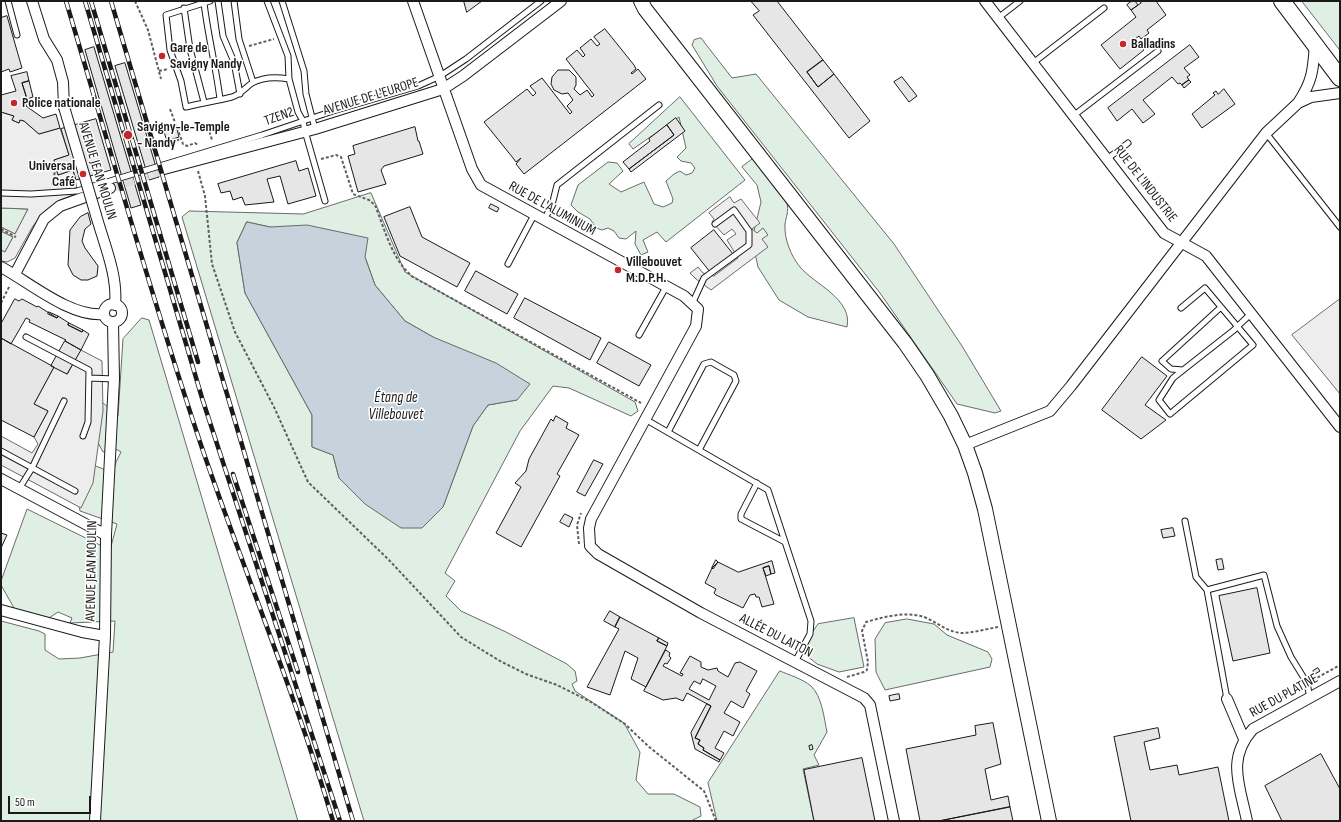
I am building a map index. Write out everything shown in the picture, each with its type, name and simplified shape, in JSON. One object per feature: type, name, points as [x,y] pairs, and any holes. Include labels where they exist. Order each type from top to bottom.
[{"type":"main road","points":[[1282,1],[1340,78]]},
{"type":"street","name":"AVENUE JEAN MOULIN","points":[[32,1],[43,35],[54,52],[60,67],[63,82],[64,107],[112,269],[116,293],[115,305]]},
{"type":"street","name":"RUE DE L'ALUMINIUM","points":[[413,1],[472,170],[482,185],[666,287],[696,306]]},
{"type":"street","name":"AVENUE DE L'EUROPE","points":[[164,170],[196,162],[304,126],[315,129],[443,88],[463,76],[561,1]]},
{"type":"street","name":"RUE DE L'INDUSTRIE","points":[[985,1],[1164,233],[1206,256],[1340,427]]},
{"type":"street","points":[[641,4],[905,343],[940,395],[965,445],[985,509],[1049,821]]},
{"type":"street","points":[[965,445],[1050,411],[1266,133],[1298,103],[1309,87],[1313,69],[1315,44]]},
{"type":"street","points":[[1298,103],[1311,97],[1340,93]]},
{"type":"street","points":[[15,274],[44,219],[60,206],[110,188]]},
{"type":"street","points":[[1,267],[74,309],[97,315],[104,314]]},
{"type":"street","points":[[115,305],[120,309],[121,315],[118,320],[113,322],[108,320],[104,314],[107,307],[115,305]]},
{"type":"street","points":[[645,419],[696,326],[696,306]]},
{"type":"street","name":"AVENUE JEAN MOULIN","points":[[95,821],[105,636],[106,535],[114,379],[113,322]]},
{"type":"street","name":"ALLÉE DU LAITON","points":[[645,419],[591,519],[589,528],[590,546],[598,554],[701,613],[864,698],[870,705],[894,821]]},
{"type":"street","points":[[1,479],[106,535]]},
{"type":"street","points":[[1,610],[82,632],[105,636]]},
{"type":"street","name":"RUE DU PLATINE","points":[[1244,739],[1253,729],[1340,681]]},
{"type":"street","points":[[1227,699],[1244,739],[1238,750],[1237,766],[1247,821]]},
{"type":"lane","points":[[8,1],[17,35]]},
{"type":"lane","points":[[210,1],[204,4],[184,8],[166,15],[170,50],[181,81],[186,106],[240,94],[253,82],[278,77],[289,79]]},
{"type":"lane","points":[[218,1],[223,36],[234,62],[240,94]]},
{"type":"lane","points":[[234,1],[239,39],[253,82]]},
{"type":"lane","points":[[268,1],[288,56],[289,79],[325,201]]},
{"type":"lane","points":[[282,1],[304,71],[306,94],[315,129]]},
{"type":"lane","name":"TZEN2","points":[[1,193],[31,194],[77,191],[262,135],[304,126],[312,118],[418,86],[440,76],[466,59],[541,1]]},
{"type":"lane","points":[[998,18],[1020,1]]},
{"type":"lane","points":[[204,4],[208,43],[215,63],[220,99]]},
{"type":"lane","points":[[184,8],[190,49],[204,102]]},
{"type":"lane","points":[[1033,64],[1104,8]]},
{"type":"lane","points":[[1073,116],[1158,51]]},
{"type":"lane","points":[[544,220],[552,205],[557,185],[659,105]]},
{"type":"lane","points":[[1266,133],[1340,227]]},
{"type":"lane","points":[[1107,159],[1128,143]]},
{"type":"lane","points":[[696,306],[704,278],[749,244],[749,231],[734,210],[715,224]]},
{"type":"lane","points":[[508,264],[534,215]]},
{"type":"lane","points":[[639,334],[666,287]]},
{"type":"lane","points":[[1181,308],[1205,288],[1238,326],[1253,345],[1170,414],[1159,400],[1173,378],[1238,326],[1251,314]]},
{"type":"lane","points":[[1183,370],[1172,369],[1162,361],[1221,307]]},
{"type":"lane","points":[[26,337],[88,370],[90,378],[88,422],[83,436]]},
{"type":"lane","points":[[668,432],[704,364],[711,362],[734,375],[736,380],[699,450]]},
{"type":"lane","points":[[90,378],[114,379]]},
{"type":"lane","points":[[20,489],[32,468],[64,401]]},
{"type":"lane","points":[[645,419],[768,490],[812,625],[810,634],[795,662]]},
{"type":"lane","points":[[1,451],[75,491]]},
{"type":"lane","points":[[757,483],[741,514],[741,519],[785,542]]},
{"type":"lane","points":[[1185,521],[1196,576],[1207,590],[1227,699]]},
{"type":"lane","points":[[1207,590],[1264,575],[1277,626],[1291,657],[1307,683],[1310,698]]},
{"type":"path","points":[[135,1],[148,30],[161,79]]},
{"type":"path","points":[[248,46],[277,38]]},
{"type":"path","points":[[159,71],[168,69]]},
{"type":"path","points":[[170,110],[181,139],[185,145],[195,143],[198,145]]},
{"type":"path","points":[[208,127],[212,140]]},
{"type":"path","points":[[168,141],[169,143],[181,139]]},
{"type":"path","points":[[314,161],[334,155],[341,157],[353,194],[369,200],[375,205],[397,260],[405,271],[413,278],[642,403],[639,408]]},
{"type":"path","points":[[196,162],[206,196],[212,264],[235,332],[274,407],[308,482],[389,560],[461,637],[500,661],[578,695],[625,724],[653,751],[704,791],[716,821]]},
{"type":"path","points":[[53,188],[56,167]]},
{"type":"path","points":[[1,229],[16,237]]},
{"type":"path","points":[[1,303],[15,274]]},
{"type":"path","points":[[580,549],[576,525],[584,508]]},
{"type":"path","points":[[843,678],[867,670],[868,662],[862,631],[866,622],[884,617],[910,615],[924,618],[949,631],[962,633],[1009,625]]},
{"type":"green space","points":[[1302,1],[1340,1],[1340,50]]},
{"type":"green space","points":[[701,38],[732,78],[756,74],[894,244],[962,346],[1001,411],[995,413],[957,404],[880,293],[717,86],[692,45],[694,40]]},
{"type":"green space","points":[[680,97],[745,180],[666,242],[657,232],[643,240],[648,252],[641,255],[635,244],[636,231],[626,239],[619,238],[614,231],[608,228],[602,230],[596,228],[590,219],[578,212],[571,205],[578,185],[608,162],[617,163],[623,171],[609,184],[621,192],[644,182],[654,204],[663,207],[672,203],[673,199],[666,181],[680,171],[686,175],[692,173],[695,168],[691,163],[681,161],[677,157],[686,148],[679,117],[633,149],[629,144]]},
{"type":"green space","points":[[754,158],[777,187],[787,203],[788,211],[785,230],[789,247],[794,258],[806,273],[838,300],[844,308],[847,317],[847,327],[808,317],[779,300],[758,267],[752,239],[761,202],[757,185],[742,167]]},
{"type":"green space","points":[[371,193],[405,272],[635,402],[638,411],[631,416],[569,388],[553,386],[520,431],[445,573],[455,581],[446,596],[461,611],[506,632],[567,664],[575,671],[577,681],[572,684],[575,691],[624,723],[640,752],[636,780],[648,794],[674,794],[700,807],[701,816],[691,821],[364,821],[182,217],[189,211],[303,214]],"holes":[[[247,222],[270,227],[365,257],[375,285],[405,321],[433,337],[517,400],[488,405],[473,426],[443,507],[339,478],[333,455],[312,447],[312,415],[245,293],[237,243]]]},
{"type":"green space","points":[[1,208],[28,209],[15,234],[1,227]]},
{"type":"green space","points":[[1,231],[13,237],[5,252],[1,250]]},
{"type":"green space","points":[[142,318],[149,320],[298,821],[1,821],[1,621],[45,634],[45,650],[59,659],[80,658],[113,652],[115,621],[70,623],[72,618],[58,612],[46,620],[14,608],[1,585],[1,581],[27,509],[110,550],[117,524],[80,511],[71,456],[113,473],[121,452],[114,448],[103,452],[96,439],[102,402],[118,416],[123,339]]},
{"type":"green space","points":[[854,618],[864,667],[839,672],[817,664],[800,650],[818,624]]},
{"type":"green space","points":[[907,619],[934,624],[947,635],[988,652],[992,659],[990,667],[885,690],[876,672],[875,639],[885,623]]},
{"type":"green space","points":[[780,671],[800,679],[811,686],[818,695],[824,714],[827,732],[814,755],[819,765],[803,769],[814,821],[717,821],[708,783]]},
{"type":"shaded area","points":[[1,112],[14,116],[12,120],[19,123],[20,120],[24,121],[39,134],[60,128],[69,155],[54,160],[58,175],[73,170],[78,193],[60,200],[45,211],[33,226],[15,258],[7,262],[1,261],[1,250],[5,252],[13,237],[1,231],[1,227],[15,234],[28,209],[1,208]]},
{"type":"shaded area","points":[[730,197],[734,203],[741,199],[760,223],[752,229],[757,233],[763,228],[768,235],[762,239],[768,247],[711,290],[690,273],[698,267],[703,273],[714,276],[738,258],[727,240],[736,234],[732,229],[724,235],[712,222],[714,219],[709,213]]},
{"type":"shaded area","points":[[1340,299],[1340,394],[1292,335]]},
{"type":"shaded area","points":[[81,350],[102,361],[103,411],[93,483],[81,508],[1,465],[1,436],[32,453],[38,444],[34,437],[48,411],[34,404],[54,367],[67,374]]},
{"type":"water","name":"Étang de Villebouvet","points":[[247,222],[270,227],[307,225],[368,238],[365,257],[375,285],[405,321],[433,337],[496,363],[530,384],[517,400],[488,405],[473,426],[443,507],[422,528],[401,528],[365,504],[339,478],[333,455],[312,447],[312,415],[245,293],[237,243]]},
{"type":"building","points":[[464,1],[482,1],[467,12]]},
{"type":"building","points":[[751,1],[777,1],[823,60],[807,72],[818,87],[834,74],[870,121],[849,138],[753,15],[759,11]]},
{"type":"building","points":[[1132,1],[1135,1],[1138,5],[1131,10],[1127,5]]},
{"type":"building","points":[[1139,1],[1156,1],[1166,15],[1147,30],[1149,33],[1141,39],[1139,36],[1135,39],[1144,50],[1120,69],[1101,45],[1136,17],[1131,10],[1141,3]]},
{"type":"building","points":[[7,16],[22,68],[10,72],[9,69],[1,72],[1,18]]},
{"type":"building","points":[[605,29],[634,65],[636,69],[631,73],[632,74],[638,69],[646,79],[524,174],[516,164],[521,158],[516,162],[484,122],[527,89],[533,96],[536,93],[530,86],[542,78],[570,114],[572,112],[567,106],[573,100],[568,93],[562,94],[554,90],[551,84],[552,77],[558,70],[569,70],[576,77],[576,85],[574,89],[580,95],[587,90],[592,97],[594,95],[566,59],[577,50],[583,57],[585,55],[580,48],[591,39],[597,46],[600,44],[594,37]]},
{"type":"building","points":[[1190,45],[1199,57],[1184,68],[1190,75],[1187,77],[1189,80],[1182,85],[1180,83],[1178,84],[1172,77],[1143,100],[1155,114],[1143,123],[1132,109],[1117,121],[1108,108]]},
{"type":"building","points":[[94,47],[141,205],[131,208],[85,50]]},
{"type":"building","points":[[823,60],[834,74],[818,87],[807,72]]},
{"type":"building","points":[[125,63],[159,177],[149,180],[115,66]]},
{"type":"building","name":"Police nationale","points":[[27,72],[29,81],[22,83],[28,100],[26,106],[43,118],[56,114],[60,128],[39,134],[24,121],[20,120],[19,123],[12,120],[14,116],[1,112],[1,95],[16,91],[11,76]]},
{"type":"building","points":[[902,77],[917,96],[909,102],[894,82]]},
{"type":"building","points":[[1189,80],[1191,82],[1184,88],[1182,85]]},
{"type":"building","points":[[29,81],[33,97],[27,99],[22,83]]},
{"type":"building","points":[[1224,89],[1235,104],[1202,128],[1192,114],[1215,95],[1213,93],[1216,91],[1218,94]]},
{"type":"building","points":[[676,118],[685,131],[631,172],[629,169],[674,135],[667,125]]},
{"type":"building","name":"Savigny-le-Temple - Nandy","points":[[96,119],[111,170],[76,180],[73,170],[58,175],[54,160],[69,155],[61,129]]},
{"type":"building","name":"Savigny-le-Temple - Nandy","points":[[176,125],[179,137],[167,141],[163,129]]},
{"type":"building","points":[[667,125],[674,135],[629,169],[623,162],[650,141],[649,139]]},
{"type":"building","points":[[415,127],[423,154],[384,166],[381,170],[386,184],[358,192],[348,156],[355,154],[353,146]]},
{"type":"building","points":[[296,161],[299,171],[308,168],[316,196],[288,204],[280,176],[267,179],[274,202],[245,205],[242,197],[233,200],[230,191],[221,193],[218,184]]},
{"type":"building","points":[[491,204],[499,208],[497,212],[489,208]]},
{"type":"building","points":[[410,207],[422,237],[470,263],[457,287],[400,256],[384,217]]},
{"type":"building","points":[[88,213],[91,224],[85,229],[82,241],[85,248],[98,266],[97,276],[88,280],[81,280],[73,275],[68,265],[70,230],[80,217]]},
{"type":"building","points":[[714,230],[733,254],[710,272],[691,248]]},
{"type":"building","points":[[476,271],[518,294],[507,314],[465,291]]},
{"type":"building","points":[[525,298],[601,338],[590,360],[514,318]]},
{"type":"building","points":[[15,299],[19,301],[22,299],[37,307],[38,306],[57,318],[58,316],[69,323],[68,325],[82,332],[83,330],[89,334],[81,350],[65,341],[66,340],[29,322],[30,320],[26,318],[11,344],[1,338],[1,324]]},
{"type":"building","points":[[49,312],[58,316],[57,318],[48,314]]},
{"type":"building","points":[[69,323],[83,330],[82,332],[68,325]]},
{"type":"building","points":[[1,338],[54,367],[34,404],[48,411],[34,437],[1,420]]},
{"type":"building","points":[[65,341],[81,350],[67,374],[51,366]]},
{"type":"building","points":[[609,342],[651,365],[639,386],[597,363]]},
{"type":"building","points":[[1142,357],[1167,376],[1145,405],[1166,420],[1141,439],[1102,410]]},
{"type":"building","points":[[556,416],[568,423],[566,428],[579,435],[557,474],[560,476],[521,547],[496,533],[521,487],[515,483],[526,471],[529,459],[551,419],[553,421]]},
{"type":"building","points":[[594,460],[603,464],[585,496],[577,492]]},
{"type":"building","points":[[565,514],[573,518],[569,527],[560,522]]},
{"type":"building","points":[[1173,528],[1175,536],[1163,538],[1161,530]]},
{"type":"building","points":[[1,533],[7,535],[1,548]]},
{"type":"building","points":[[1222,559],[1224,569],[1218,570],[1216,560]]},
{"type":"building","points":[[716,560],[718,562],[713,569],[712,568]]},
{"type":"building","points":[[772,561],[775,573],[771,574],[769,566],[763,568],[774,604],[762,607],[759,597],[756,597],[755,594],[750,595],[743,608],[716,595],[714,593],[716,589],[705,583],[712,568],[718,562],[738,572]]},
{"type":"building","points":[[769,566],[771,574],[766,576],[763,568]]},
{"type":"building","points":[[1257,588],[1270,653],[1233,661],[1219,596]]},
{"type":"building","points":[[610,611],[620,617],[615,627],[604,621]]},
{"type":"building","points":[[620,617],[659,638],[657,641],[667,646],[646,687],[631,679],[638,658],[625,651],[610,695],[587,687],[619,629],[615,627]]},
{"type":"building","points":[[659,638],[668,643],[667,646],[657,641]]},
{"type":"building","points":[[666,650],[670,653],[669,656],[671,658],[667,664],[665,663],[663,666],[682,676],[683,674],[680,673],[690,656],[701,662],[701,667],[708,670],[717,668],[718,671],[728,677],[735,663],[740,662],[757,671],[746,691],[750,694],[743,708],[731,701],[724,713],[740,722],[733,736],[724,731],[715,748],[724,753],[720,760],[703,750],[704,748],[698,744],[700,740],[695,738],[711,706],[687,693],[683,701],[676,698],[663,700],[644,691]],"holes":[[[703,679],[716,686],[709,700],[689,689],[694,681],[700,684]]]},
{"type":"building","points":[[1318,668],[1320,671],[1315,674],[1313,671]]},
{"type":"building","points":[[899,694],[900,699],[890,701],[889,696]]},
{"type":"building","points":[[707,704],[711,706],[695,738],[700,740],[698,744],[704,748],[703,750],[720,760],[719,762],[695,749],[691,733]]},
{"type":"building","points":[[993,723],[1001,764],[985,769],[991,800],[1008,796],[1010,807],[939,821],[920,821],[906,749],[976,735],[975,726]]},
{"type":"building","points":[[1158,728],[1160,738],[1144,742],[1150,770],[1177,765],[1179,775],[1218,767],[1229,821],[1131,821],[1114,737]]},
{"type":"building","points":[[812,745],[813,749],[810,750],[809,746]]},
{"type":"building","points":[[1321,754],[1340,789],[1340,821],[1282,821],[1265,786]]},
{"type":"building","points":[[862,758],[875,821],[814,821],[804,770]]},
{"type":"building","points":[[1010,807],[1013,821],[939,821]]},
{"type":"tunnel","points":[[110,188],[164,169]]},
{"type":"railway","points":[[66,1],[183,390],[217,492],[286,679],[333,821]]},
{"type":"railway","points":[[85,1],[202,398],[340,821]]},
{"type":"railway","points":[[91,1],[198,362]]},
{"type":"railway","points":[[111,1],[353,821]]},
{"type":"railway","points":[[233,474],[298,672]]},
{"type":"place","name":"Balladins","points":[[1123,44]]},
{"type":"place","name":"Gare de Savigny Nandy","points":[[162,56]]},
{"type":"place","name":"Police nationale","points":[[14,103]]},
{"type":"place","name":"Savigny-le-Temple - Nandy","points":[[128,135]]},
{"type":"place","name":"Universal Café","points":[[83,174]]},
{"type":"place","name":"Villebouvet M.D.P.H.","points":[[618,270]]}]
